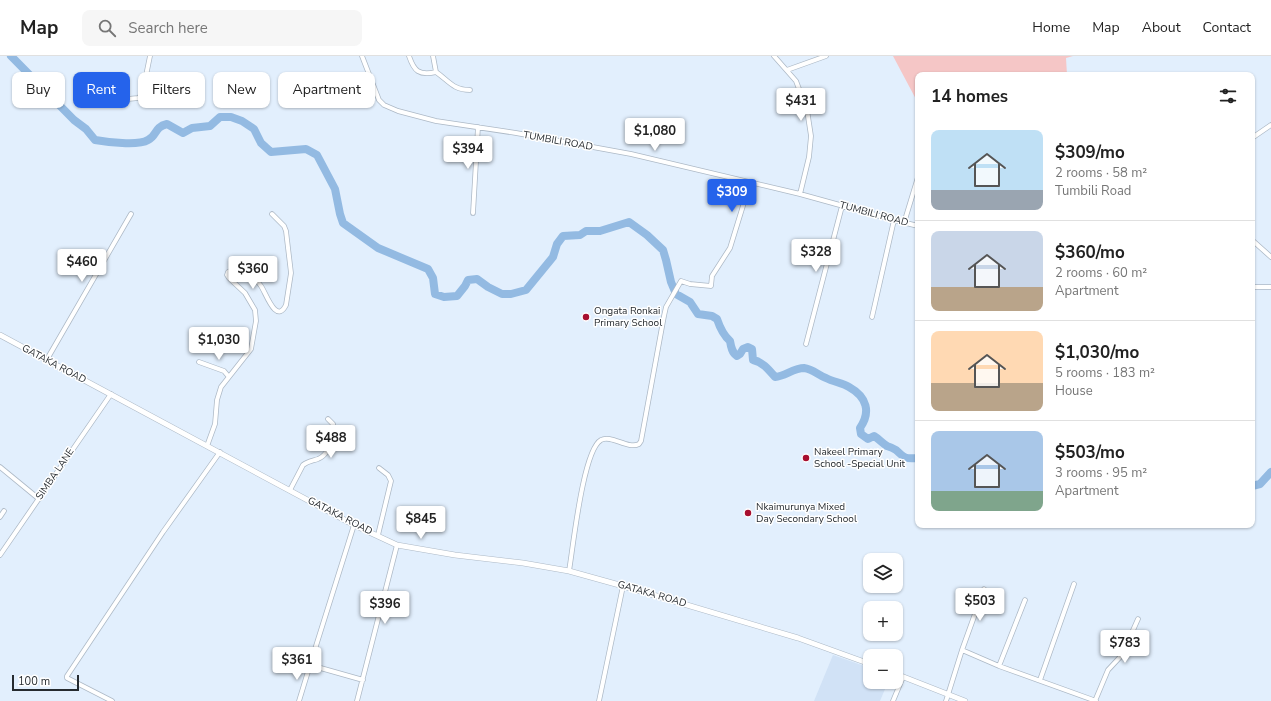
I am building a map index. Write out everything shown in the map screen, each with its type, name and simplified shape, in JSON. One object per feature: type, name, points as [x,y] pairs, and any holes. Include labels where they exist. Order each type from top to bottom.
[{"type":"street","points":[[130,99],[138,98],[142,95],[150,56]]},
{"type":"street","name":"TUMBILI ROAD","points":[[362,56],[379,100],[384,105],[398,111],[436,121],[631,154],[800,194],[915,225]]},
{"type":"street","points":[[409,56],[412,66],[417,71],[424,74],[436,72]]},
{"type":"street","points":[[433,56],[436,72],[456,88],[470,90]]},
{"type":"street","points":[[774,56],[796,81],[807,110],[811,136],[809,157],[800,194]]},
{"type":"street","points":[[787,70],[826,56]]},
{"type":"street","points":[[1255,136],[1271,124]]},
{"type":"street","points":[[474,214],[478,127]]},
{"type":"street","points":[[569,571],[583,485],[591,453],[597,443],[603,439],[633,446],[639,444],[641,441],[666,306],[681,281],[690,284],[712,286],[712,276],[730,248],[750,183]]},
{"type":"street","points":[[904,223],[915,187]]},
{"type":"street","points":[[806,344],[842,206]]},
{"type":"street","points":[[46,361],[131,214]]},
{"type":"street","points":[[208,446],[215,424],[218,394],[221,387],[251,349],[256,316],[255,310],[245,293],[228,278],[228,272],[236,270],[241,271],[256,280],[262,287],[272,308],[277,311],[284,309],[286,305],[290,273],[286,231],[284,226],[272,214]]},
{"type":"street","points":[[872,317],[894,220]]},
{"type":"street","points":[[1255,243],[1271,257]]},
{"type":"street","points":[[1255,286],[1271,287]]},
{"type":"street","name":"GATAKA ROAD","points":[[0,335],[354,525],[397,545],[455,555],[523,563],[569,571],[798,638],[863,661]]},
{"type":"street","points":[[199,362],[224,371],[230,376]]},
{"type":"street","name":"SIMBA LANE","points":[[0,555],[111,394]]},
{"type":"street","points":[[290,490],[303,465],[306,462],[322,457],[326,452],[335,431],[333,424],[328,419]]},
{"type":"street","points":[[112,701],[67,678],[67,676],[163,532],[220,452]]},
{"type":"street","points":[[0,467],[39,499]]},
{"type":"street","points":[[378,535],[391,481],[388,475],[379,468]]},
{"type":"street","points":[[0,517],[4,511]]},
{"type":"street","points":[[299,701],[354,525]]},
{"type":"street","points":[[357,701],[397,545]]},
{"type":"street","points":[[1040,680],[1074,584]]},
{"type":"street","points":[[599,701],[623,586]]},
{"type":"street","points":[[946,701],[962,650],[984,589]]},
{"type":"street","points":[[999,666],[1025,600]]},
{"type":"street","points":[[962,650],[999,666],[1096,701],[1108,670],[1119,659],[1125,649],[1138,619]]},
{"type":"street","points":[[310,665],[363,680]]},
{"type":"street","points":[[903,677],[966,701]]},
{"type":"street","points":[[893,701],[898,689]]},
{"type":"shaded area","points":[[893,56],[1073,56],[1066,58],[1067,72],[915,72],[915,97]]},
{"type":"shaded area","points":[[833,655],[863,666],[863,689],[885,689],[880,701],[814,701]]},
{"type":"waterway","points":[[11,56],[74,120],[86,129],[95,140],[122,143],[143,142],[151,138],[163,125],[167,124],[183,133],[192,128],[210,126],[220,117],[231,117],[242,121],[254,129],[261,143],[271,152],[306,149],[317,155],[335,189],[343,223],[378,248],[428,269],[433,278],[435,294],[444,297],[457,296],[468,280],[477,279],[488,287],[502,294],[511,294],[526,290],[553,257],[557,244],[563,236],[580,235],[586,231],[600,231],[629,222],[647,235],[663,250],[671,282],[676,294],[690,302],[698,314],[712,316],[717,319],[722,331],[730,341],[735,355],[737,356],[743,349],[748,347],[752,349],[753,360],[763,364],[775,377],[804,368],[832,381],[844,384],[860,395],[865,405],[866,411],[860,428],[861,434],[868,439],[874,436],[885,445],[896,450],[901,455],[915,458]]},
{"type":"waterway","points":[[1255,485],[1260,484],[1271,472]]},
{"type":"place","name":"Ongata Ronkai Primary School","points":[[586,317]]},
{"type":"place","name":"Nakeel Primary School -Special Unit","points":[[806,458]]},
{"type":"place","name":"Nkaimurunya Mixed Day Secondary School","points":[[748,513]]}]
